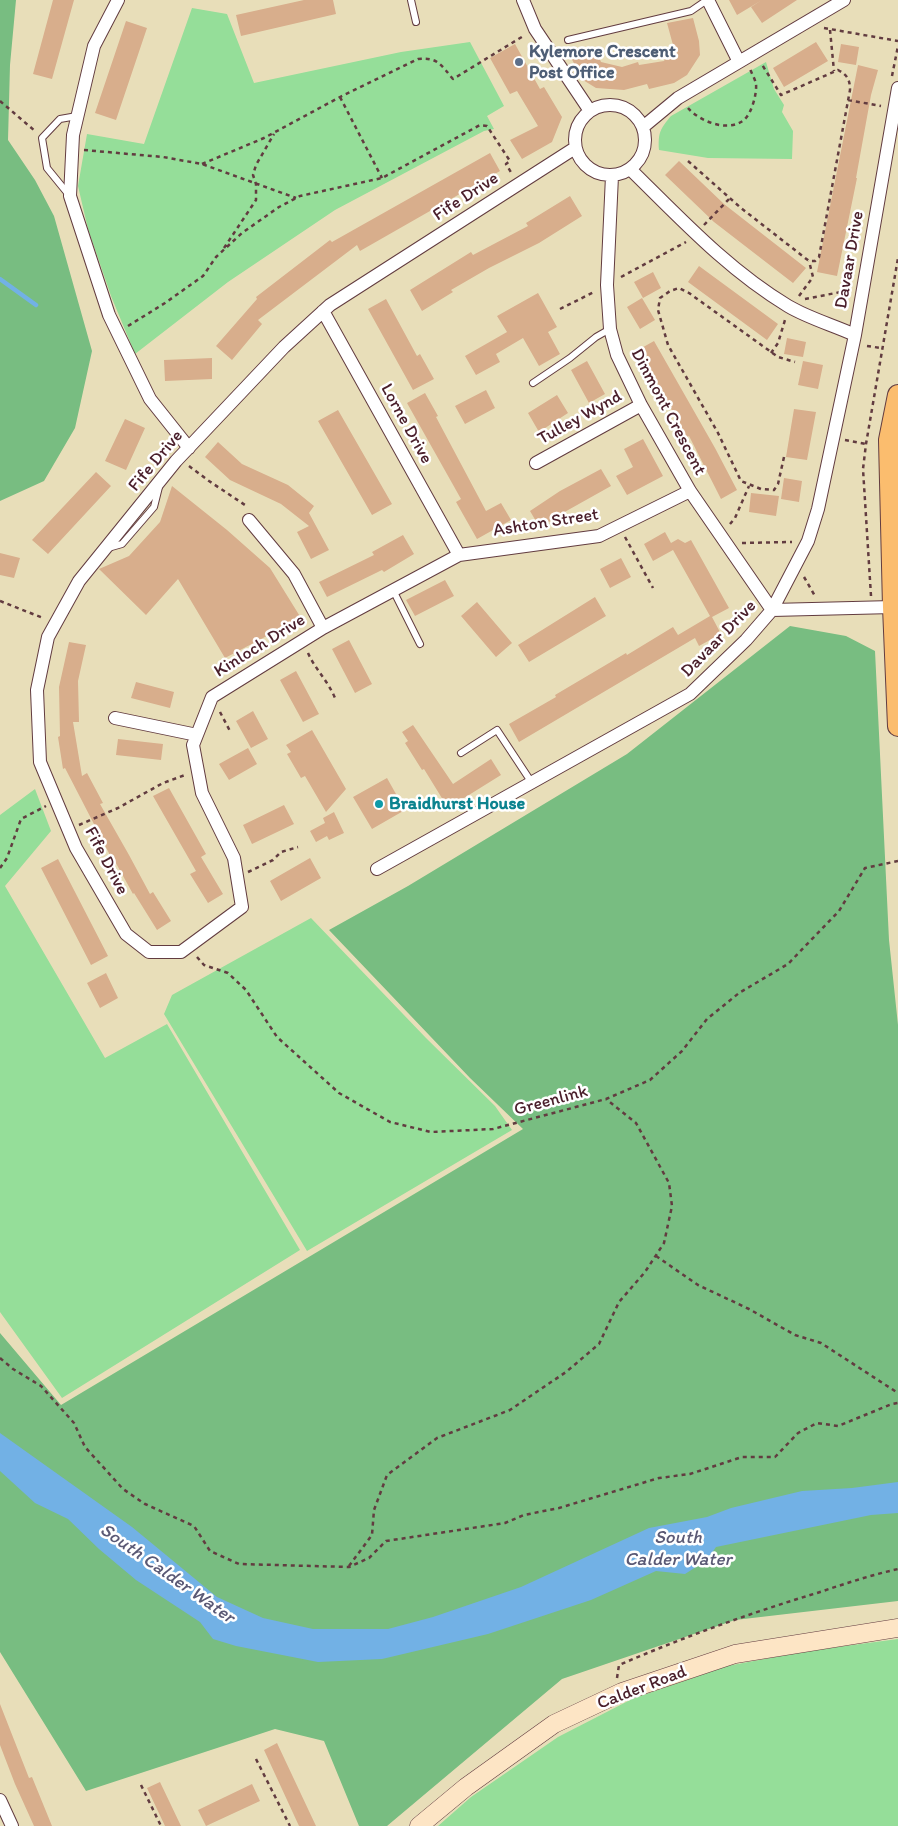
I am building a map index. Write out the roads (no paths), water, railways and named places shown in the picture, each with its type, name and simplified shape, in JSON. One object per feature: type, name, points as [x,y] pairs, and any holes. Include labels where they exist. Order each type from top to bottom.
[{"type":"main road","points":[[898,395],[894,440],[893,607],[898,686],[898,726]]},
{"type":"street","points":[[118,0],[94,46],[73,135],[70,196],[109,315],[117,332],[150,399],[189,448]]},
{"type":"street","points":[[523,0],[535,29],[590,111]]},
{"type":"street","points":[[708,0],[746,58]]},
{"type":"street","points":[[643,127],[678,98],[844,0]]},
{"type":"street","name":"Davaar Drive","points":[[378,869],[690,694],[746,640],[772,610],[808,541],[818,509],[855,335],[898,88]]},
{"type":"street","points":[[601,106],[621,106],[632,112],[643,127],[645,146],[641,158],[631,170],[612,176],[598,174],[587,168],[579,159],[575,148],[574,136],[578,124],[590,111],[601,106]]},
{"type":"street","name":"Fife Drive","points":[[126,934],[76,848],[40,762],[37,690],[48,637],[79,581],[179,458],[284,347],[323,311],[575,148]]},
{"type":"street","points":[[631,170],[729,264],[789,307],[855,335]]},
{"type":"street","name":"Dinmont Crescent","points":[[612,176],[606,285],[610,329],[617,355],[641,405],[690,491],[772,610]]},
{"type":"street","name":"Lorne Drive","points":[[323,311],[459,555]]},
{"type":"street","name":"Tulley Wynd","points":[[536,463],[641,405]]},
{"type":"street","name":"Ashton Street","points":[[459,555],[599,536],[690,491]]},
{"type":"street","points":[[249,520],[294,574],[324,628]]},
{"type":"street","name":"Kinloch Drive","points":[[126,934],[150,952],[181,952],[242,907],[234,858],[202,793],[193,745],[212,696],[324,628],[459,555]]},
{"type":"street","points":[[772,610],[893,607]]},
{"type":"street","points":[[115,718],[196,735]]},
{"type":"street","name":"Calder Road","points":[[420,1826],[466,1788],[554,1724],[622,1692],[735,1654],[898,1628]]},
{"type":"street","points":[[0,1800],[12,1826]]},
{"type":"lane","points":[[411,0],[416,22]]},
{"type":"lane","points":[[568,40],[691,11],[708,0]]},
{"type":"lane","points":[[70,196],[47,168],[42,138],[60,119],[78,116]]},
{"type":"lane","points":[[533,383],[610,329]]},
{"type":"lane","points":[[392,590],[420,644]]},
{"type":"lane","points":[[461,753],[497,730],[532,783]]},
{"type":"water","name":"South Calder Water","points":[[0,1433],[132,1527],[217,1597],[263,1618],[313,1629],[388,1629],[433,1617],[521,1587],[649,1528],[707,1517],[731,1508],[802,1491],[852,1488],[898,1482],[898,1513],[871,1515],[716,1547],[707,1560],[685,1574],[656,1571],[591,1600],[488,1634],[382,1659],[318,1662],[236,1646],[213,1639],[200,1622],[136,1580],[99,1549],[68,1519],[35,1503],[0,1471]]},
{"type":"waterway","points":[[0,279],[36,305]]},
{"type":"place","name":"Kylemore Crescent Post Office","points":[[519,62]]},
{"type":"place","name":"Braidhurst House","points":[[379,804]]}]
